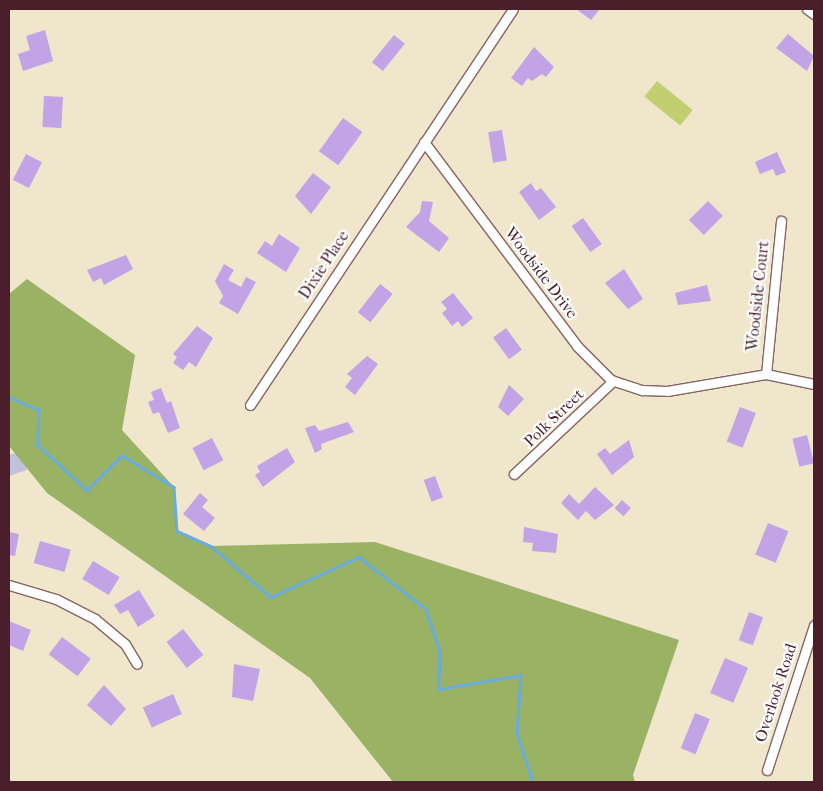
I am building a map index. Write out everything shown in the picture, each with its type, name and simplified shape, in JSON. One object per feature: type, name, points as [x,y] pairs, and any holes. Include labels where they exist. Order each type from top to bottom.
[{"type":"street","points":[[424,142],[513,9]]},
{"type":"street","points":[[807,9],[814,14]]},
{"type":"street","name":"Woodside Drive","points":[[424,142],[577,346],[613,381]]},
{"type":"street","name":"Dixie Place","points":[[250,405],[424,142]]},
{"type":"street","name":"Woodside Court","points":[[766,374],[781,221]]},
{"type":"street","points":[[613,381],[667,391],[766,374],[814,384]]},
{"type":"street","name":"Polk Street","points":[[514,474],[613,381]]},
{"type":"street","points":[[9,585],[56,599],[95,620],[125,644],[137,664]]},
{"type":"street","name":"Overlook Road","points":[[766,770],[814,625]]},
{"type":"shaded area","points":[[22,451],[27,470],[9,476],[9,455]]},
{"type":"green space","points":[[657,81],[693,110],[680,125],[644,97]]},
{"type":"green space","points":[[27,279],[135,355],[122,430],[174,487],[177,531],[211,546],[375,542],[679,640],[633,775],[635,782],[393,782],[310,678],[47,493],[9,446],[9,294]]},
{"type":"building","points":[[576,9],[600,9],[591,20]]},
{"type":"building","points":[[45,30],[53,61],[23,71],[18,54],[30,50],[26,36]]},
{"type":"building","points":[[788,34],[814,56],[807,71],[776,48]]},
{"type":"building","points":[[394,35],[405,44],[383,71],[372,62]]},
{"type":"building","points":[[534,47],[554,67],[546,77],[542,74],[532,81],[528,78],[522,86],[511,78]]},
{"type":"building","points":[[44,96],[63,97],[61,128],[42,127]]},
{"type":"building","points":[[343,118],[362,132],[338,165],[319,151]]},
{"type":"building","points":[[502,130],[507,161],[493,163],[488,132]]},
{"type":"building","points":[[777,152],[786,172],[776,176],[773,169],[760,174],[755,162]]},
{"type":"building","points":[[26,154],[42,162],[29,188],[13,180]]},
{"type":"building","points":[[313,173],[331,187],[311,214],[295,196]]},
{"type":"building","points":[[531,183],[536,191],[541,188],[556,207],[539,220],[519,192]]},
{"type":"building","points":[[422,201],[433,202],[429,221],[449,238],[439,252],[406,227],[420,212]]},
{"type":"building","points":[[708,201],[723,216],[704,235],[689,220]]},
{"type":"building","points":[[583,218],[602,244],[590,252],[572,226]]},
{"type":"building","points":[[279,234],[300,248],[286,272],[257,253],[265,241],[272,246]]},
{"type":"building","points":[[126,255],[133,269],[104,285],[101,278],[93,282],[87,270]]},
{"type":"building","points":[[224,264],[234,270],[228,280],[241,287],[246,277],[256,282],[238,314],[219,303],[223,296],[215,281]]},
{"type":"building","points":[[624,269],[643,299],[628,309],[605,283]]},
{"type":"building","points":[[380,284],[393,294],[370,322],[358,312]]},
{"type":"building","points":[[707,285],[711,301],[678,305],[675,293]]},
{"type":"building","points":[[453,293],[473,318],[462,327],[458,321],[452,326],[442,313],[447,309],[441,302]]},
{"type":"building","points":[[197,326],[213,338],[196,367],[189,362],[183,370],[173,363],[177,357],[173,354]]},
{"type":"building","points":[[506,328],[522,350],[509,359],[493,337]]},
{"type":"building","points":[[367,356],[378,364],[355,395],[345,387],[352,378],[347,374]]},
{"type":"building","points":[[509,385],[524,399],[508,416],[498,407]]},
{"type":"building","points":[[161,388],[167,403],[171,401],[180,428],[168,433],[159,412],[153,414],[148,402],[154,400],[151,392]]},
{"type":"building","points":[[740,407],[756,413],[743,448],[727,442]]},
{"type":"building","points":[[348,422],[354,432],[321,444],[322,449],[315,453],[305,428],[315,425],[319,431]]},
{"type":"building","points":[[807,435],[814,463],[799,467],[792,439]]},
{"type":"building","points":[[212,438],[223,460],[204,470],[192,448]]},
{"type":"building","points":[[629,440],[634,457],[612,475],[597,454],[605,448],[610,454]]},
{"type":"building","points":[[287,448],[295,462],[263,487],[255,475],[260,472],[257,466]]},
{"type":"building","points":[[435,476],[443,498],[432,502],[424,480]]},
{"type":"building","points":[[595,487],[614,505],[595,520],[586,511],[578,520],[561,503],[569,494],[579,504]]},
{"type":"building","points":[[200,493],[208,500],[202,507],[215,518],[204,531],[183,514]]},
{"type":"building","points":[[622,500],[631,508],[624,516],[615,508]]},
{"type":"building","points":[[768,523],[788,531],[776,563],[755,555]]},
{"type":"building","points":[[524,527],[558,534],[556,553],[532,551],[533,543],[523,542]]},
{"type":"building","points":[[9,532],[19,534],[15,556],[9,555]]},
{"type":"building","points":[[40,541],[71,550],[64,572],[34,563]]},
{"type":"building","points":[[93,561],[120,577],[109,595],[82,579]]},
{"type":"building","points":[[139,590],[155,616],[138,627],[128,610],[120,614],[114,605]]},
{"type":"building","points":[[749,612],[763,617],[753,645],[739,640]]},
{"type":"building","points":[[9,621],[31,630],[23,651],[9,645]]},
{"type":"building","points":[[183,629],[203,655],[187,668],[166,642]]},
{"type":"building","points":[[62,637],[91,659],[78,676],[49,655]]},
{"type":"building","points":[[725,658],[748,668],[733,703],[710,693]]},
{"type":"building","points":[[234,664],[260,669],[253,701],[232,697]]},
{"type":"building","points":[[104,685],[126,709],[111,726],[87,705]]},
{"type":"building","points":[[173,694],[182,714],[152,728],[143,707]]},
{"type":"building","points":[[695,713],[710,719],[696,754],[681,748]]},
{"type":"waterway","points":[[9,397],[39,410],[38,445],[87,490],[122,455],[174,487],[177,531],[211,546],[271,597],[359,557],[426,609],[440,652],[439,689],[521,675],[517,733],[533,782]]}]
